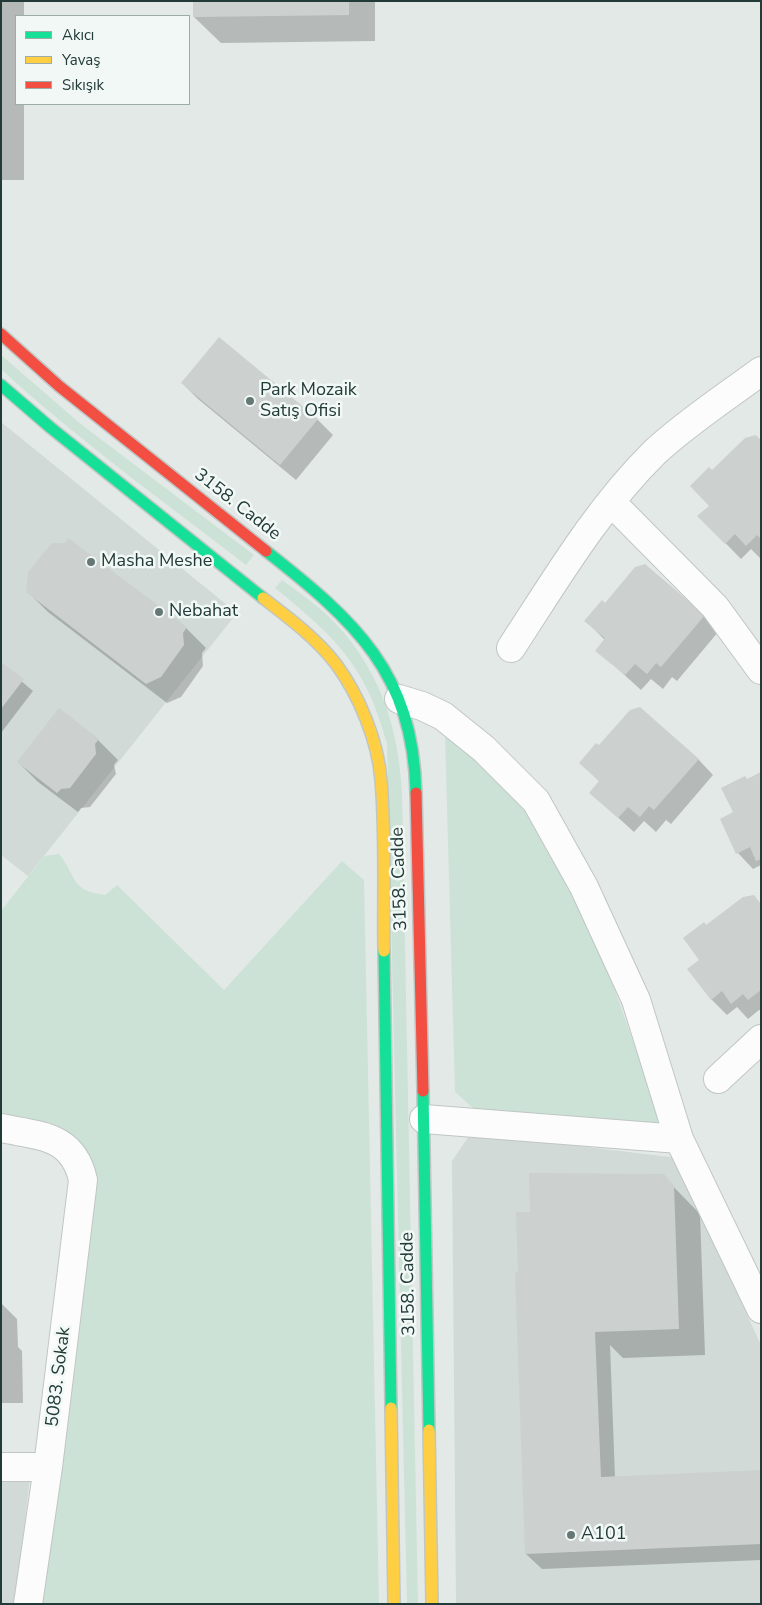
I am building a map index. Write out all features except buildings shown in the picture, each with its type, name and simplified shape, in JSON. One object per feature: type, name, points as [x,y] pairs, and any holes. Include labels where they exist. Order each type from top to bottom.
[{"type":"street","name":"3158. Cadde","points":[[1,334],[58,386],[275,557],[318,592],[350,622],[363,636],[381,665],[399,699],[408,725],[415,764],[424,1118],[432,1604]]},
{"type":"street","points":[[511,648],[584,537],[611,502],[656,452],[761,371]]},
{"type":"street","name":"3158. Cadde","points":[[1,385],[294,622],[325,651],[345,679],[361,710],[375,750],[381,779],[394,1604]]},
{"type":"street","points":[[611,502],[715,607],[761,670]]},
{"type":"street","points":[[250,588],[275,557]]},
{"type":"street","points":[[399,699],[422,706],[443,716],[484,749],[536,801],[584,887],[636,1000],[680,1139],[761,1308]]},
{"type":"street","points":[[718,1079],[761,1039]]},
{"type":"street","points":[[424,1118],[680,1139]]},
{"type":"street","name":"5083. Sokak","points":[[1,1128],[62,1143],[72,1153],[80,1166],[83,1180],[48,1467],[28,1604]]},
{"type":"street","points":[[1,1467],[48,1467]]},
{"type":"shaded area","points":[[1,422],[237,613],[28,876],[1,855]]},
{"type":"shaded area","points":[[471,1133],[678,1158],[694,1200],[761,1345],[761,1604],[456,1604],[452,1161]]},
{"type":"shaded area","points":[[1,1477],[30,1477],[15,1604],[1,1604]]},
{"type":"green space","points":[[1,355],[82,425],[254,555],[246,565],[60,421],[1,369]]},
{"type":"green space","points":[[282,580],[327,615],[360,654],[382,696],[390,719],[400,767],[418,1604],[407,1604],[387,744],[379,717],[358,673],[332,639],[275,588]]},
{"type":"green space","points":[[445,736],[491,772],[538,825],[588,914],[663,1126],[482,1116],[455,1092]]},
{"type":"green space","points":[[59,854],[76,881],[86,890],[105,895],[117,885],[224,990],[342,861],[364,880],[379,1604],[41,1604],[94,1172],[89,1156],[81,1144],[71,1135],[46,1125],[1,1117],[1,911],[44,856]]},
{"type":"traffic: fast","points":[[1,385],[51,428],[263,598]]},
{"type":"traffic: fast","points":[[266,551],[327,601],[352,626],[373,653],[391,682],[404,714],[412,751],[416,793]]},
{"type":"traffic: fast","points":[[384,951],[391,1408]]},
{"type":"traffic: fast","points":[[423,1091],[429,1430]]},
{"type":"traffic: slow","points":[[263,598],[311,637],[336,664],[360,704],[372,734],[379,765],[383,801],[384,951]]},
{"type":"traffic: slow","points":[[391,1408],[394,1604]]},
{"type":"traffic: slow","points":[[429,1430],[432,1604]]},
{"type":"traffic: jam","points":[[1,334],[59,386],[266,551]]},
{"type":"traffic: jam","points":[[416,793],[423,1091]]},
{"type":"place","name":"Park Mozaik Satış Ofisi","points":[[250,401]]},
{"type":"place","name":"Masha Meshe","points":[[91,562]]},
{"type":"place","name":"Nebahat","points":[[159,612]]},
{"type":"place","name":"A101","points":[[571,1535]]}]
